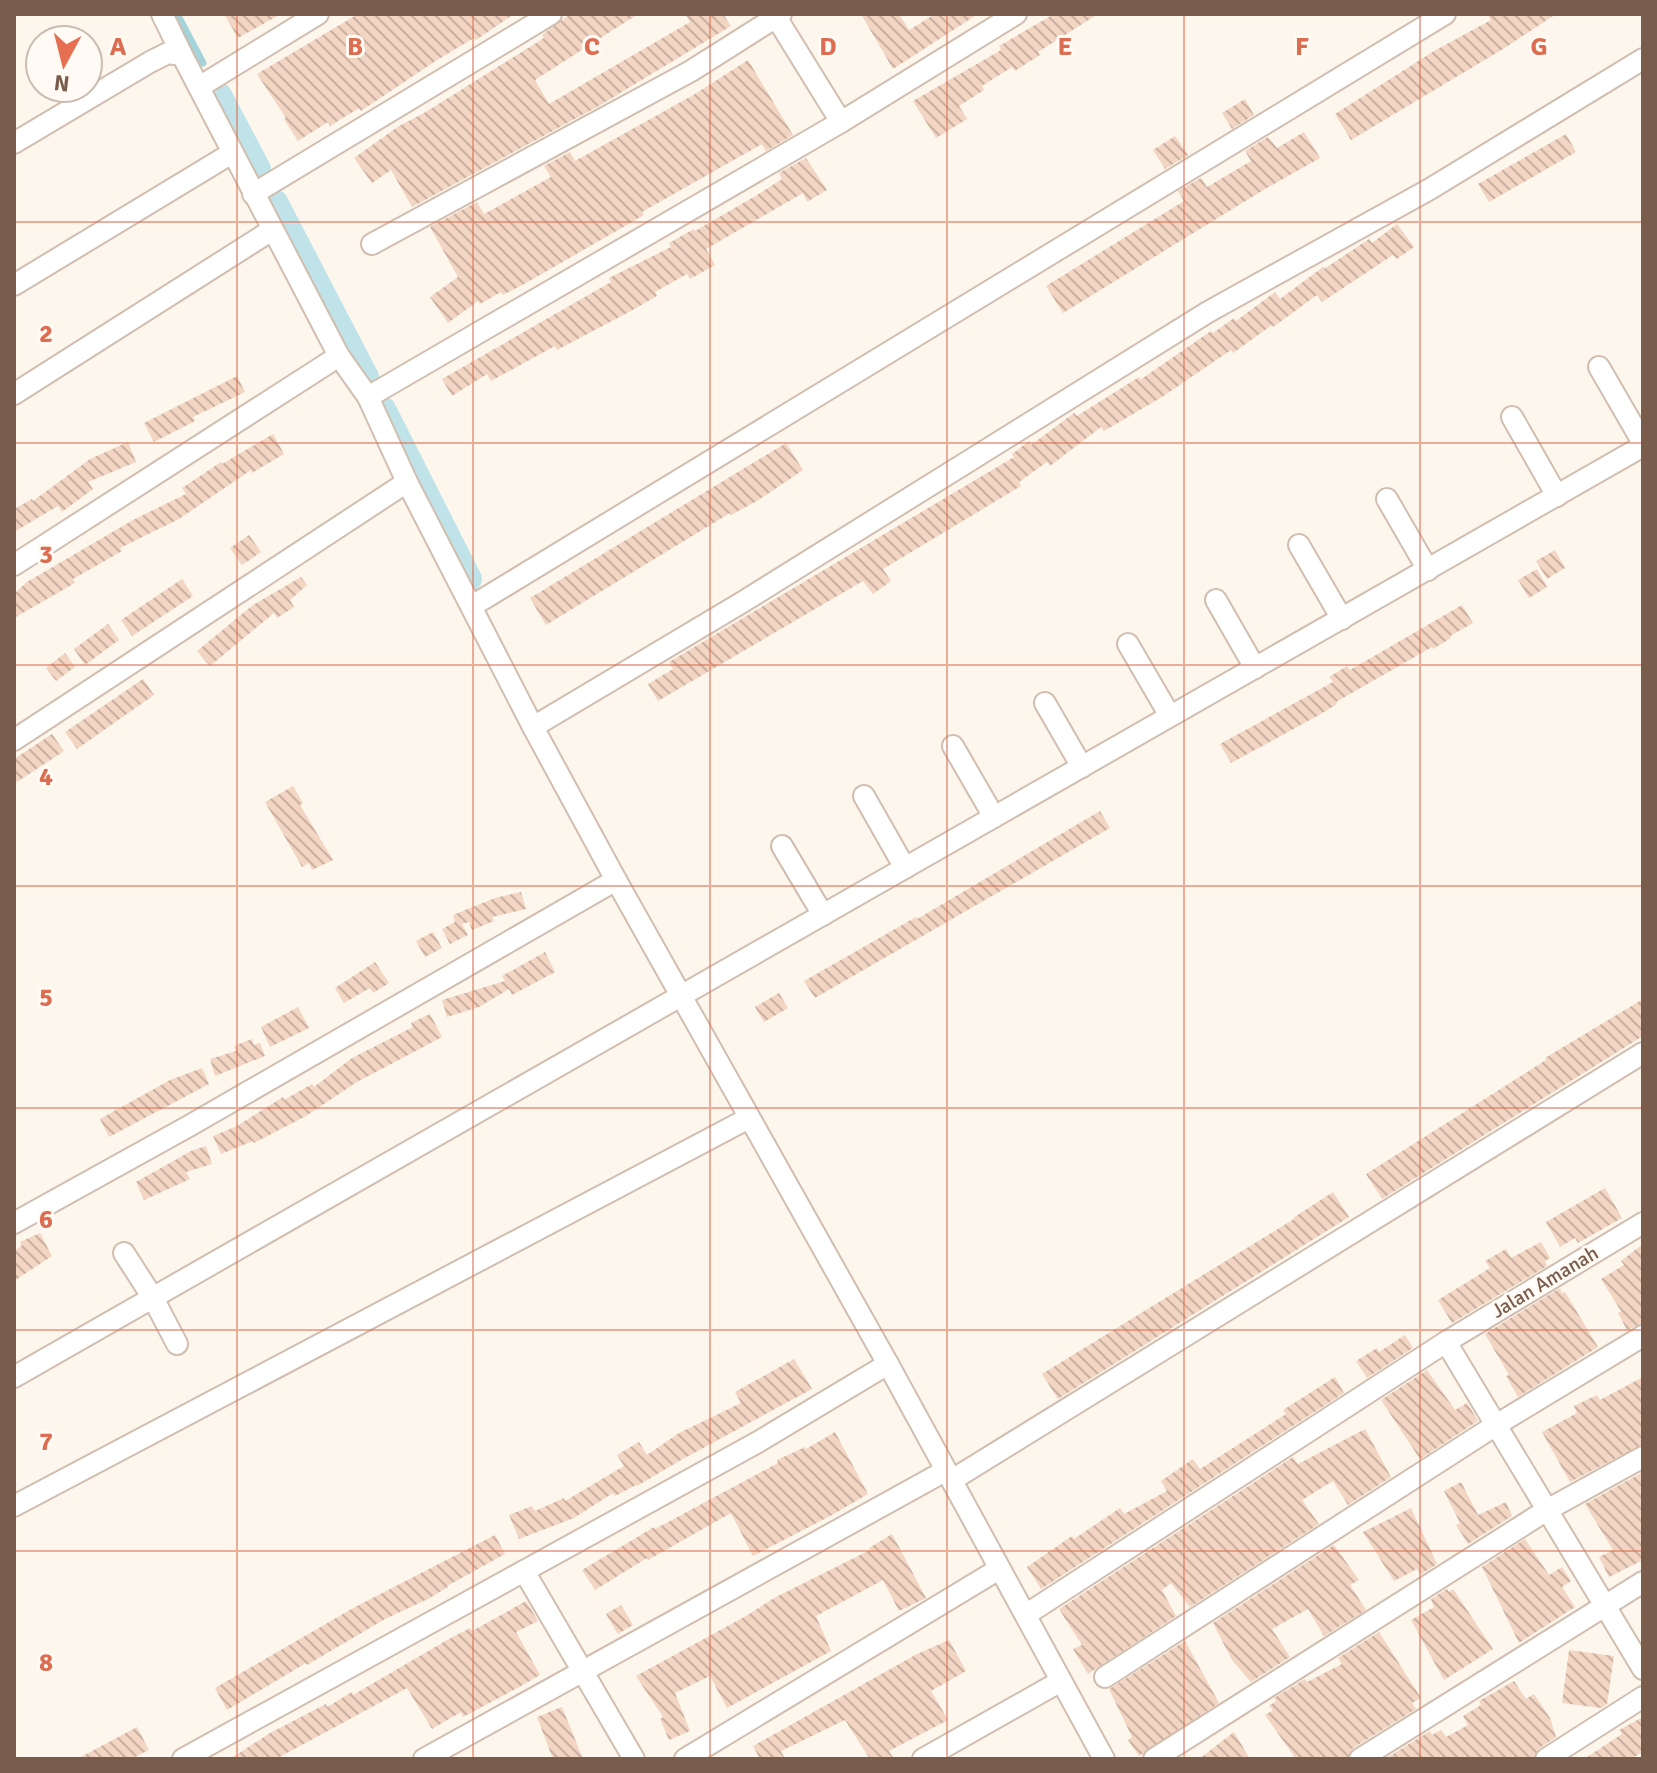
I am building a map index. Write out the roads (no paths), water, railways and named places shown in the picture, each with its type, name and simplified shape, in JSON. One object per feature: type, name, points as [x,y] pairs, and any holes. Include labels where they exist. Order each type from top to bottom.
[{"type":"street","points":[[162,14],[175,54],[199,87],[339,356],[368,397],[407,482],[533,727],[999,1569],[1027,1614],[1104,1759]]},
{"type":"street","points":[[199,87],[318,14]]},
{"type":"street","points":[[253,194],[551,14]]},
{"type":"street","points":[[368,397],[841,122],[1016,14]]},
{"type":"street","points":[[472,606],[1445,14]]},
{"type":"street","points":[[372,244],[691,71],[778,16],[841,122]]},
{"type":"street","points":[[14,143],[175,54]]},
{"type":"street","points":[[533,727],[741,603],[1208,312],[1430,189],[1643,59]]},
{"type":"street","points":[[14,285],[232,153]]},
{"type":"street","points":[[14,394],[272,230]]},
{"type":"street","points":[[14,565],[339,356]]},
{"type":"street","points":[[14,1377],[1643,445],[1599,367]]},
{"type":"street","points":[[1512,417],[1557,496]]},
{"type":"street","points":[[14,740],[407,482]]},
{"type":"street","points":[[1387,499],[1428,570]]},
{"type":"street","points":[[1299,545],[1342,619]]},
{"type":"street","points":[[1216,600],[1255,668]]},
{"type":"street","points":[[1128,644],[1170,716]]},
{"type":"street","points":[[1045,703],[1082,767]]},
{"type":"street","points":[[953,746],[994,817]]},
{"type":"street","points":[[864,796],[905,868]]},
{"type":"street","points":[[782,846],[823,915]]},
{"type":"street","points":[[14,1223],[616,880]]},
{"type":"street","points":[[424,1759],[948,1476],[1643,1053]]},
{"type":"street","points":[[14,1506],[749,1118]]},
{"type":"street","name":"Jalan Amanah","points":[[1027,1614],[1446,1342],[1643,1223]]},
{"type":"street","points":[[124,1253],[153,1298],[177,1344]]},
{"type":"street","points":[[1105,1677],[1496,1425],[1643,1336]]},
{"type":"street","points":[[1446,1342],[1643,1669]]},
{"type":"street","points":[[185,1759],[758,1442],[888,1364]]},
{"type":"street","points":[[1154,1759],[1547,1510],[1643,1457]]},
{"type":"street","points":[[685,1759],[999,1569]]},
{"type":"street","points":[[524,1571],[634,1759]]},
{"type":"street","points":[[1360,1759],[1643,1582]]},
{"type":"street","points":[[923,1759],[1061,1681]]},
{"type":"street","points":[[1546,1759],[1643,1697]]},
{"type":"waterway","points":[[177,14],[203,63]]},
{"type":"waterway","points":[[220,95],[259,169]]},
{"type":"waterway","points":[[276,202],[367,377]]},
{"type":"waterway","points":[[384,409],[470,579]]}]
